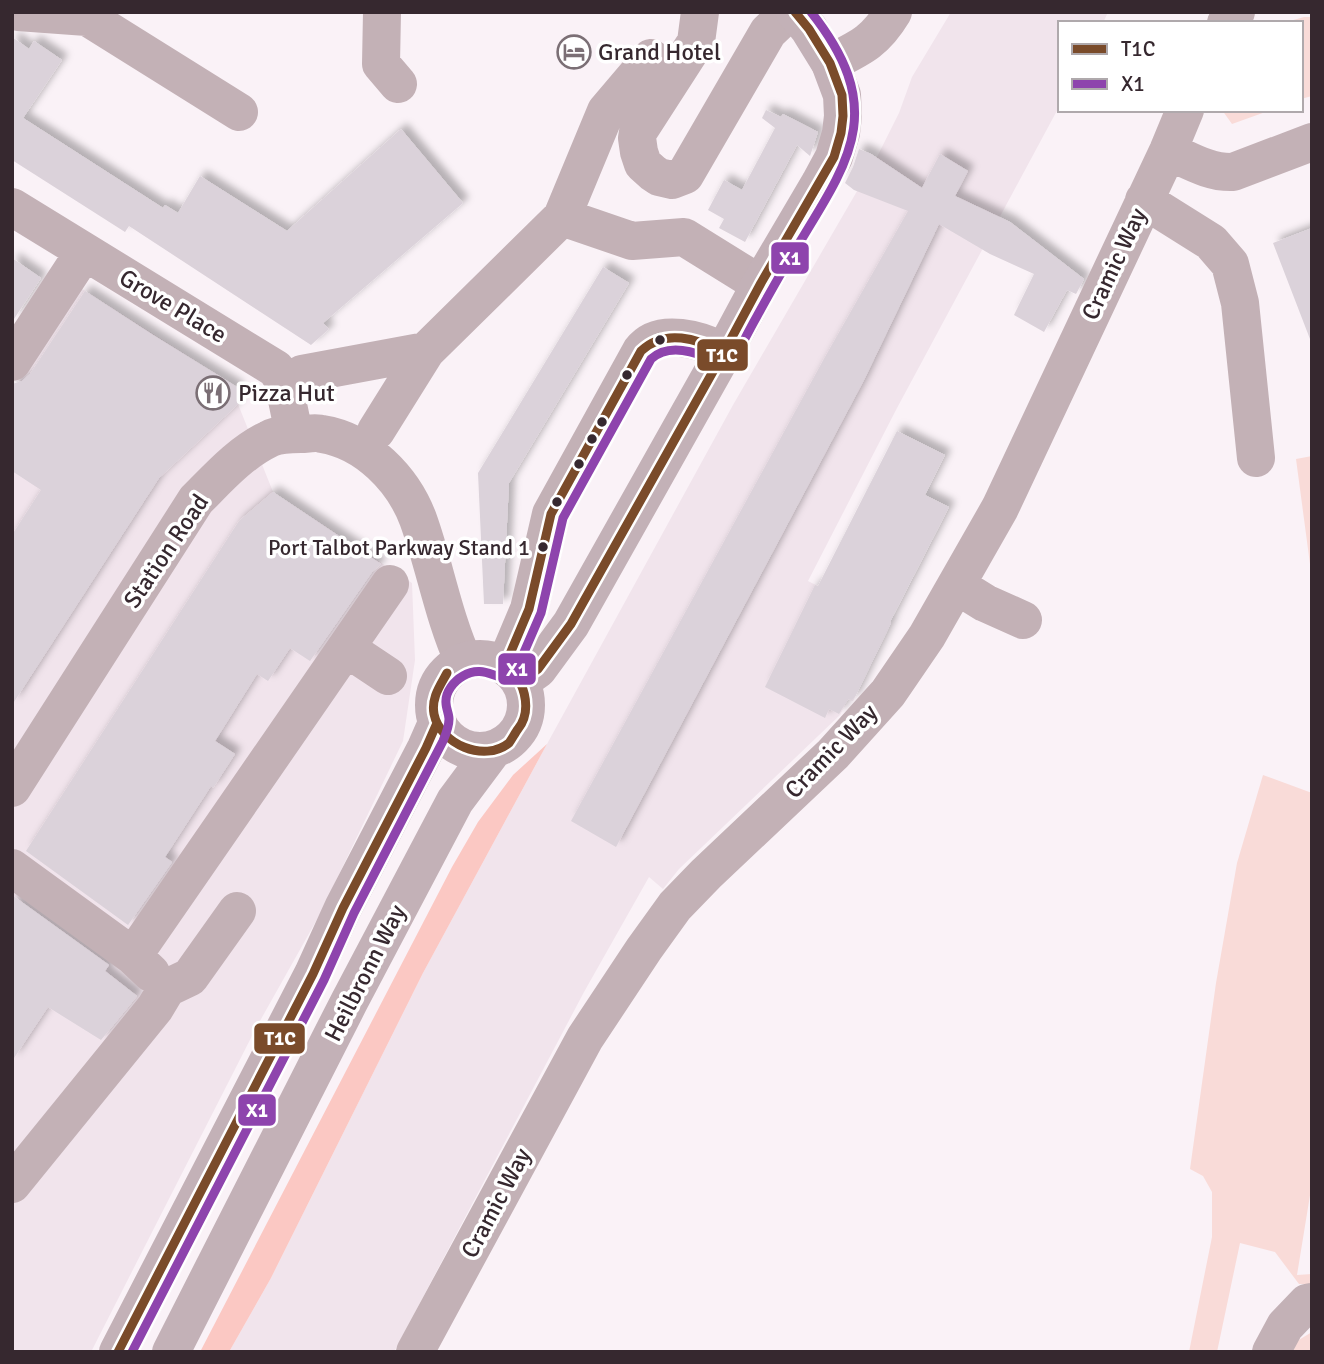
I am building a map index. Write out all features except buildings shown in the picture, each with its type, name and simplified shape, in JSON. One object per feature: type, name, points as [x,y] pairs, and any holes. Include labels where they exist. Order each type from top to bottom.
[{"type":"main road","points":[[512,674],[538,669],[571,624],[834,157],[841,132],[842,95],[830,63],[795,12]]},
{"type":"main road","points":[[479,659],[492,661],[512,674],[526,701],[526,714],[514,737],[493,750],[466,750],[454,744],[437,723],[433,708],[435,693],[451,668],[464,662],[479,659]]},
{"type":"main road","name":"Heilbronn Way","points":[[118,1352],[313,974],[342,908],[437,723]]},
{"type":"main road","name":"Heilbronn Way","points":[[171,1352],[355,990],[455,801],[493,750]]},
{"type":"street","points":[[18,12],[92,15],[239,112]]},
{"type":"street","points":[[382,12],[381,64],[398,84]]},
{"type":"street","points":[[700,12],[696,42],[638,132],[637,138],[643,164],[659,177],[672,180],[685,175],[768,32],[789,12]]},
{"type":"street","points":[[830,63],[875,37],[886,26],[893,12]]},
{"type":"street","points":[[376,431],[426,351],[562,217],[606,111],[651,58]]},
{"type":"street","name":"Cramic Way","points":[[415,1352],[585,1038],[644,949],[675,906],[706,874],[833,754],[888,693],[927,636],[1000,508],[1184,112]]},
{"type":"street","points":[[1168,151],[1206,169],[1223,173],[1233,172],[1312,142]]},
{"type":"street","points":[[1144,200],[1211,242],[1230,264],[1240,303],[1256,458]]},
{"type":"street","name":"Grove Place","points":[[12,207],[276,369],[283,380],[294,434]]},
{"type":"street","points":[[562,217],[632,241],[684,237],[747,275]]},
{"type":"street","points":[[12,362],[84,252]]},
{"type":"street","points":[[512,674],[551,514],[640,351],[650,342],[668,338],[706,342],[724,352]]},
{"type":"street","points":[[302,374],[426,351]]},
{"type":"street","name":"Station Road","points":[[12,788],[196,500],[236,459],[272,437],[321,433],[352,443],[375,458],[398,484],[417,517],[455,642],[464,662]]},
{"type":"street","points":[[134,956],[390,584]]},
{"type":"street","points":[[956,585],[985,603],[1023,620]]},
{"type":"street","points":[[346,648],[388,677]]},
{"type":"street","points":[[12,868],[134,956],[167,988]]},
{"type":"street","points":[[12,1184],[155,1008],[167,988],[190,977],[237,911]]},
{"type":"street","points":[[1271,1352],[1285,1326],[1307,1303],[1312,1302]]},
{"type":"shaded area","points":[[951,12],[1108,12],[1104,21],[1058,21],[1058,109],[897,408],[808,581],[891,623],[853,701],[848,699],[840,715],[679,869],[663,889],[649,877],[584,992],[394,1352],[229,1352],[271,1278],[423,973],[733,405],[878,155],[899,113],[912,77]]},
{"type":"shaded area","points":[[1312,17],[1312,96],[1303,98],[1303,21],[1290,21]]},
{"type":"shaded area","points":[[1223,112],[1265,112],[1232,124]]},
{"type":"shaded area","points":[[79,287],[237,387],[238,404],[273,492],[412,583],[415,660],[403,741],[320,914],[256,1028],[91,1352],[12,1352],[12,393]]},
{"type":"shaded area","points":[[1312,456],[1312,579],[1296,459]]},
{"type":"shaded area","points":[[547,744],[423,973],[271,1278],[229,1352],[200,1352],[452,867],[478,822],[513,775]]},
{"type":"shaded area","points":[[1263,775],[1312,793],[1312,1183],[1297,1275],[1312,1274],[1312,1284],[1299,1284],[1275,1252],[1240,1243],[1217,1352],[1189,1352],[1212,1237],[1212,1192],[1203,1176],[1190,1169],[1216,983],[1237,863]]},
{"type":"shaded area","points":[[1312,1332],[1312,1352],[1293,1352],[1297,1341]]},
{"type":"transit line","name":"T1C","points":[[520,682],[538,669],[571,624],[834,157],[841,133],[842,95],[830,63],[795,12]]},
{"type":"transit line","name":"X1","points":[[132,1352],[324,980],[354,913],[443,741],[449,717],[446,699],[451,687],[472,672],[504,677],[515,673],[541,613],[563,518],[651,359],[664,352],[678,350],[722,364],[733,361],[777,280],[829,194],[852,138],[855,109],[849,80],[835,48],[811,12]]},
{"type":"transit line","name":"T1C","points":[[507,661],[529,609],[551,514],[641,351],[660,340],[681,338],[724,352]]},
{"type":"transit line","name":"T1C","points":[[447,673],[434,703],[438,725],[454,742],[476,751],[499,749],[509,743],[522,724],[525,700],[520,682]]},
{"type":"transit line","name":"T1C","points":[[118,1352],[313,974],[343,908],[437,723]]},
{"type":"place","name":"Grand Hotel","points":[[574,52]]},
{"type":"place","name":"Pizza Hut","points":[[213,393]]},
{"type":"place","name":"Port Talbot Parkway Stand 1","points":[[543,547]]}]
